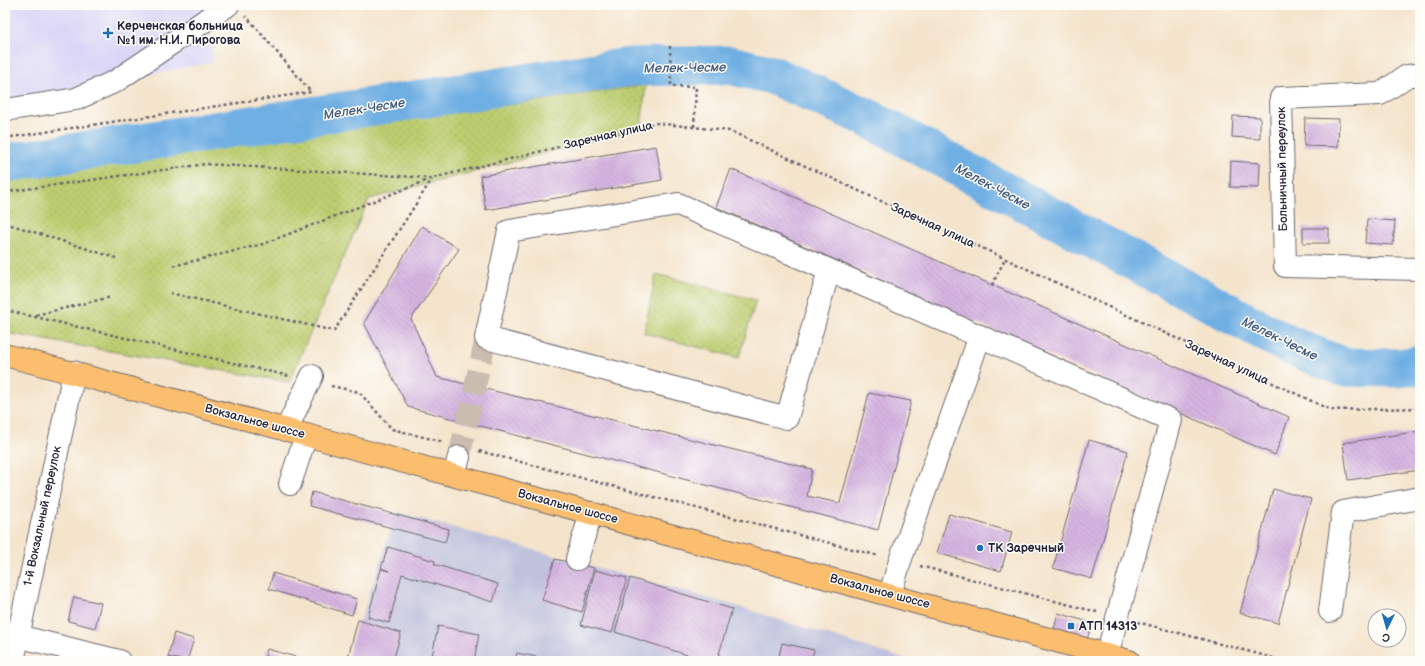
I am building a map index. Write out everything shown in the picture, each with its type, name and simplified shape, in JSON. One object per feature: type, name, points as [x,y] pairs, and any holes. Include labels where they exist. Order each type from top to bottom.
[{"type":"main road","name":"Вокзальное шоссе","points":[[5,355],[74,372],[296,432],[458,456],[591,513],[890,594],[1129,661]]},
{"type":"street","points":[[5,110],[76,99],[116,81],[235,8]]},
{"type":"street","name":"Больничный переулок","points":[[1420,74],[1407,76],[1380,94],[1280,98],[1285,266],[1420,269]]},
{"type":"street","points":[[829,270],[787,418],[486,338],[509,231],[678,204],[829,270],[980,336],[1171,420],[1107,655]]},
{"type":"street","points":[[890,594],[900,561],[980,336]]},
{"type":"street","name":"1-й Вокзальный переулок","points":[[13,661],[11,634],[74,372]]},
{"type":"street","points":[[290,484],[296,432],[310,378]]},
{"type":"street","points":[[1330,611],[1343,512],[1420,498]]},
{"type":"street","points":[[577,559],[591,513]]},
{"type":"street","points":[[11,634],[119,661]]},
{"type":"path","points":[[5,138],[311,92],[235,8]]},
{"type":"path","points":[[670,46],[671,86],[696,87],[694,127]]},
{"type":"path","name":"Заречная улица","points":[[433,178],[655,123],[730,131],[1331,410],[1420,408]]},
{"type":"path","points":[[5,192],[206,164],[433,178]]},
{"type":"path","points":[[173,266],[263,244],[433,178]]},
{"type":"path","points":[[170,293],[334,331],[433,178]]},
{"type":"path","points":[[5,223],[116,258]]},
{"type":"path","points":[[992,285],[1005,259]]},
{"type":"path","points":[[34,316],[111,296]]},
{"type":"path","points":[[5,310],[310,378],[359,392],[392,428],[458,456],[900,561],[1285,661]]},
{"type":"shaded area","name":"Керченская больница №1 им. Н.И. Пирогова","points":[[5,5],[206,5],[214,62],[5,102]]},
{"type":"shaded area","points":[[397,512],[733,605],[910,661],[370,661],[348,657]]},
{"type":"green space","points":[[646,85],[641,128],[369,199],[289,382],[5,333],[5,178]]},
{"type":"green space","points":[[656,274],[756,300],[739,358],[644,333]]},
{"type":"building","points":[[1233,116],[1260,117],[1260,139],[1232,137]]},
{"type":"building","points":[[1305,118],[1339,119],[1338,147],[1304,146]]},
{"type":"building","points":[[656,146],[662,180],[486,210],[480,176]]},
{"type":"building","points":[[1231,161],[1260,163],[1259,188],[1230,187]]},
{"type":"building","points":[[731,169],[1289,417],[1275,455],[716,207]]},
{"type":"building","points":[[1367,219],[1395,221],[1393,245],[1365,243]]},
{"type":"building","points":[[422,226],[459,249],[411,319],[437,377],[812,469],[807,496],[840,503],[869,393],[911,401],[878,530],[408,407],[364,323]]},
{"type":"building","points":[[1303,228],[1329,228],[1329,243],[1303,243]]},
{"type":"building","points":[[1420,431],[1420,470],[1348,480],[1343,443]]},
{"type":"building","points":[[1089,440],[1128,451],[1092,579],[1053,568]]},
{"type":"building","points":[[1273,489],[1311,499],[1278,623],[1240,613]]},
{"type":"building","points":[[312,492],[449,529],[445,542],[309,506]]},
{"type":"building","points":[[949,514],[1012,532],[1001,571],[937,553]]},
{"type":"building","points":[[5,522],[9,523],[6,539],[5,539]]},
{"type":"building","points":[[388,547],[435,561],[434,564],[498,584],[493,602],[402,574],[389,623],[368,617],[381,569],[389,571],[381,568]]},
{"type":"building","points":[[555,559],[594,568],[582,612],[542,600]]},
{"type":"building","points":[[595,570],[627,578],[612,633],[581,625]]},
{"type":"building","points":[[273,573],[357,599],[352,615],[269,589]]},
{"type":"building","points":[[630,578],[732,609],[717,661],[706,661],[615,632]]},
{"type":"building","points":[[74,597],[101,603],[95,628],[68,621]]},
{"type":"building","points":[[1058,613],[1092,623],[1086,643],[1053,634]]},
{"type":"building","points":[[358,620],[401,633],[393,661],[360,661],[348,657]]},
{"type":"building","points":[[438,626],[479,634],[474,661],[431,661]]},
{"type":"building","points":[[174,633],[194,639],[187,661],[168,657]]},
{"type":"building","points":[[782,643],[814,650],[811,661],[778,661]]},
{"type":"building","points":[[267,649],[296,657],[295,661],[264,661]]},
{"type":"building","points":[[517,653],[537,657],[536,661],[515,661]]},
{"type":"waterway","name":"Мелек-Чесме","points":[[5,163],[629,67],[730,65],[772,75],[866,117],[1291,346],[1344,367],[1399,368],[1420,365]]},
{"type":"tunnel","points":[[459,457],[486,338]]},
{"type":"place","name":"Керченская больница №1 им. Н.И. Пирогова","points":[[108,33]]},
{"type":"place","name":"ТК Заречный","points":[[980,548]]},
{"type":"place","name":"АТП 14313","points":[[1071,626]]}]
